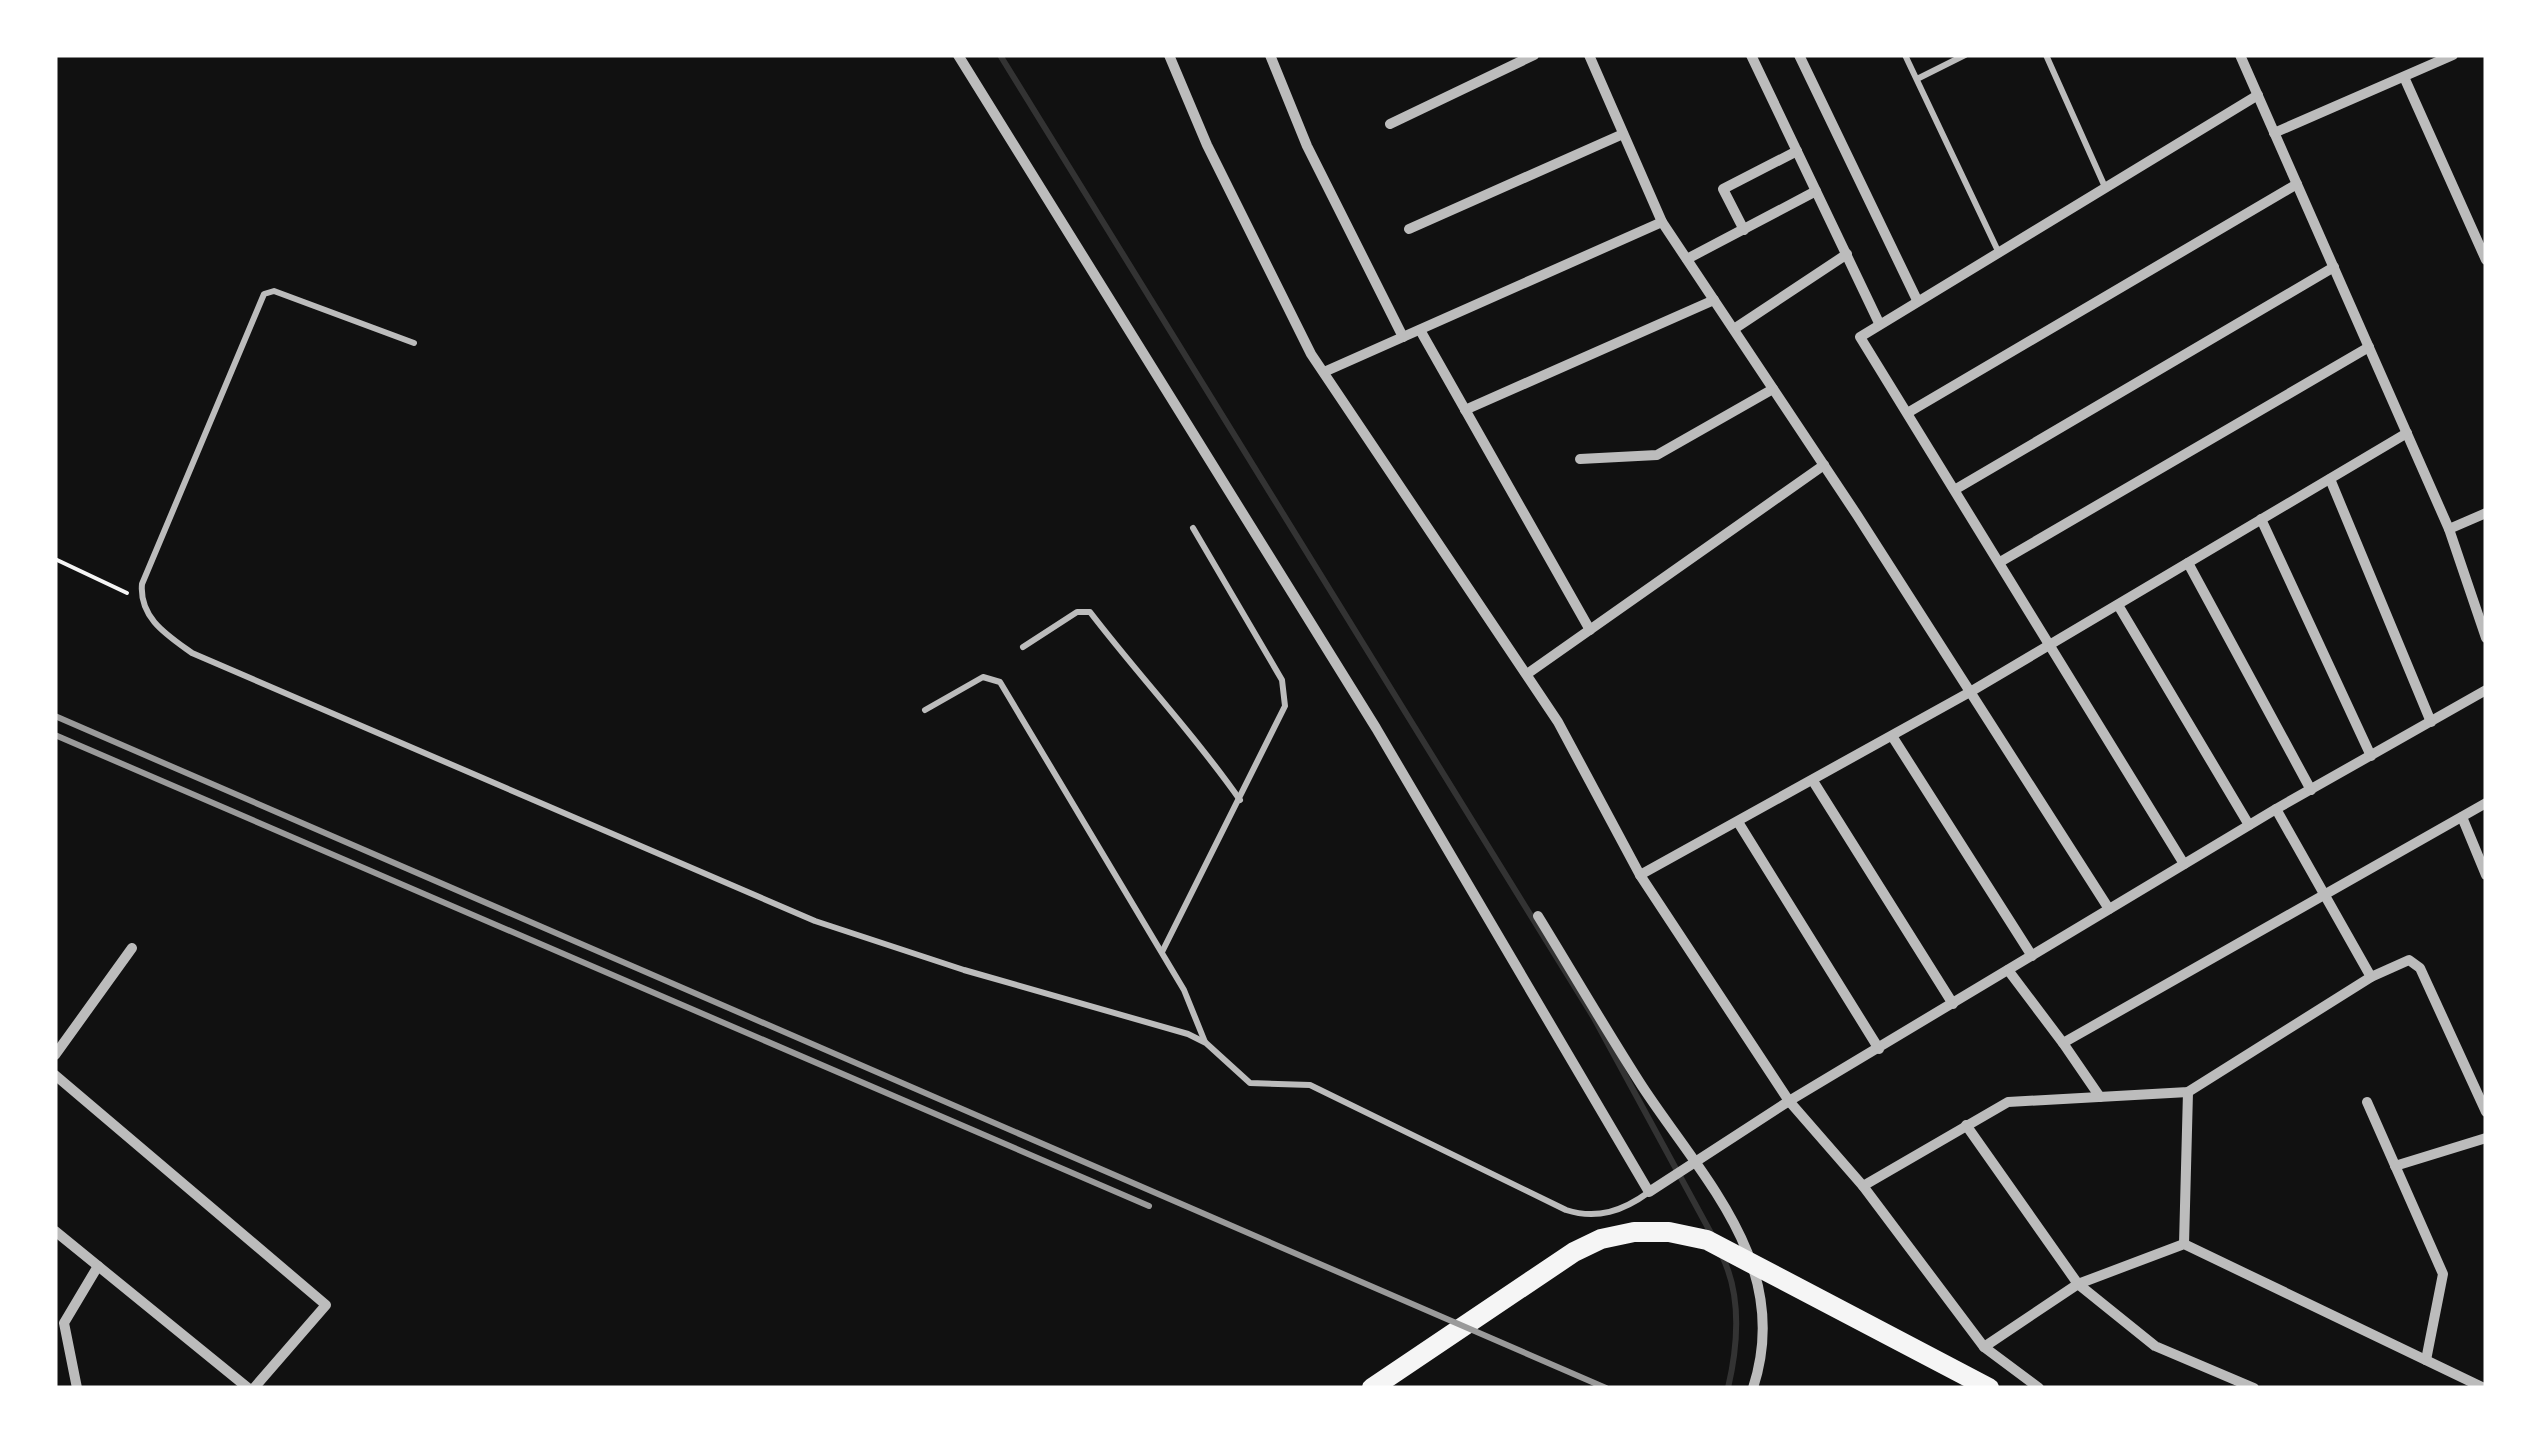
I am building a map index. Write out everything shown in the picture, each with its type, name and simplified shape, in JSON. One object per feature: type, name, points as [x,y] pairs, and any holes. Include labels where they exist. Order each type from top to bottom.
[{"type":"main road","points":[[1372,1388],[1574,1252],[1601,1239],[1634,1232],[1669,1232],[1737,1252],[1989,1388]]},
{"type":"street","points":[[958,55],[1376,728],[1649,1192],[1788,1101],[2276,809],[2486,690]]},
{"type":"street","points":[[1169,55],[1207,145],[1310,354],[1558,722],[1640,876],[1788,1101],[1863,1186],[1984,1348],[2039,1388]]},
{"type":"street","points":[[1270,55],[1307,146],[1404,337]]},
{"type":"street","points":[[1390,124],[1534,55]]},
{"type":"street","points":[[1589,55],[1662,222],[2109,909]]},
{"type":"street","points":[[1752,55],[1879,322]]},
{"type":"street","points":[[1798,55],[1917,300]]},
{"type":"street","points":[[2240,55],[2449,529],[2486,638]]},
{"type":"street","points":[[2274,133],[2453,55]]},
{"type":"street","points":[[2404,77],[2486,260]]},
{"type":"street","points":[[2184,864],[1956,489],[1860,343],[1862,332],[2258,95]]},
{"type":"street","points":[[1409,230],[1624,134]]},
{"type":"street","points":[[1744,230],[1723,189],[1797,152]]},
{"type":"street","points":[[1908,412],[2297,184]]},
{"type":"street","points":[[1688,260],[1816,191]]},
{"type":"street","points":[[1324,372],[1662,222]]},
{"type":"street","points":[[1734,330],[1846,254]]},
{"type":"street","points":[[1956,489],[2334,268]]},
{"type":"street","points":[[1465,410],[1714,300]]},
{"type":"street","points":[[1420,330],[1590,630]]},
{"type":"street","points":[[2000,562],[2369,347]]},
{"type":"street","points":[[1580,459],[1657,454],[1773,389]]},
{"type":"street","points":[[1640,876],[1970,692],[2407,433]]},
{"type":"street","points":[[1527,674],[1824,466]]},
{"type":"street","points":[[2330,478],[2432,722]]},
{"type":"street","points":[[2449,529],[2486,513]]},
{"type":"street","points":[[2261,520],[2370,756]]},
{"type":"street","points":[[2188,563],[2311,790]]},
{"type":"street","points":[[2118,605],[2249,825]]},
{"type":"street","points":[[1892,736],[2032,956]]},
{"type":"street","points":[[1813,781],[1953,1004]]},
{"type":"street","points":[[2063,1043],[2486,803]]},
{"type":"street","points":[[2276,809],[2372,977]]},
{"type":"street","points":[[2462,817],[2486,875]]},
{"type":"street","points":[[1738,822],[1879,1048]]},
{"type":"street","points":[[1538,916],[1688,1165],[1715,1187],[1739,1226],[1763,1310],[1760,1366],[1753,1388]]},
{"type":"street","points":[[55,1055],[132,948]]},
{"type":"street","points":[[1863,1186],[1999,1106],[2020,1100],[2188,1092],[2405,960],[2420,968],[2486,1112]]},
{"type":"street","points":[[2008,970],[2100,1097]]},
{"type":"street","points":[[55,1075],[326,1305],[251,1388],[55,1230]]},
{"type":"street","points":[[2184,1244],[2188,1092]]},
{"type":"street","points":[[2368,1102],[2443,1274],[2426,1360]]},
{"type":"street","points":[[1966,1125],[2078,1284],[2155,1346],[2254,1388]]},
{"type":"street","points":[[2395,1166],[2486,1138]]},
{"type":"street","points":[[1984,1348],[2078,1284],[2184,1244],[2484,1388]]},
{"type":"street","points":[[77,1388],[64,1323],[98,1266]]},
{"type":"lane","points":[[1905,55],[1998,251]]},
{"type":"lane","points":[[1916,79],[1965,55]]},
{"type":"lane","points":[[2046,55],[2104,187]]},
{"type":"lane","points":[[414,343],[274,291],[264,294],[142,584],[140,600],[165,634],[192,652],[815,921],[1206,1043]]},
{"type":"lane","points":[[1162,952],[1240,800],[1284,706],[1285,692],[1192,528]]},
{"type":"lane","points":[[1023,647],[1078,612],[1090,612],[1145,685],[1194,736],[1240,800]]},
{"type":"lane","points":[[925,710],[983,677],[1000,682],[1184,990],[1206,1043],[1250,1084],[1310,1085],[1566,1210],[1602,1214],[1630,1206],[1649,1192]]},
{"type":"path","points":[[55,559],[140,600]]},
{"type":"waterway","points":[[1000,55],[1594,1018],[1712,1235]]},
{"type":"waterway","points":[[1722,1256],[1733,1287],[1736,1321],[1728,1388]]},
{"type":"railway","points":[[55,716],[1606,1388]]},
{"type":"railway","points":[[55,735],[1149,1206]]}]
